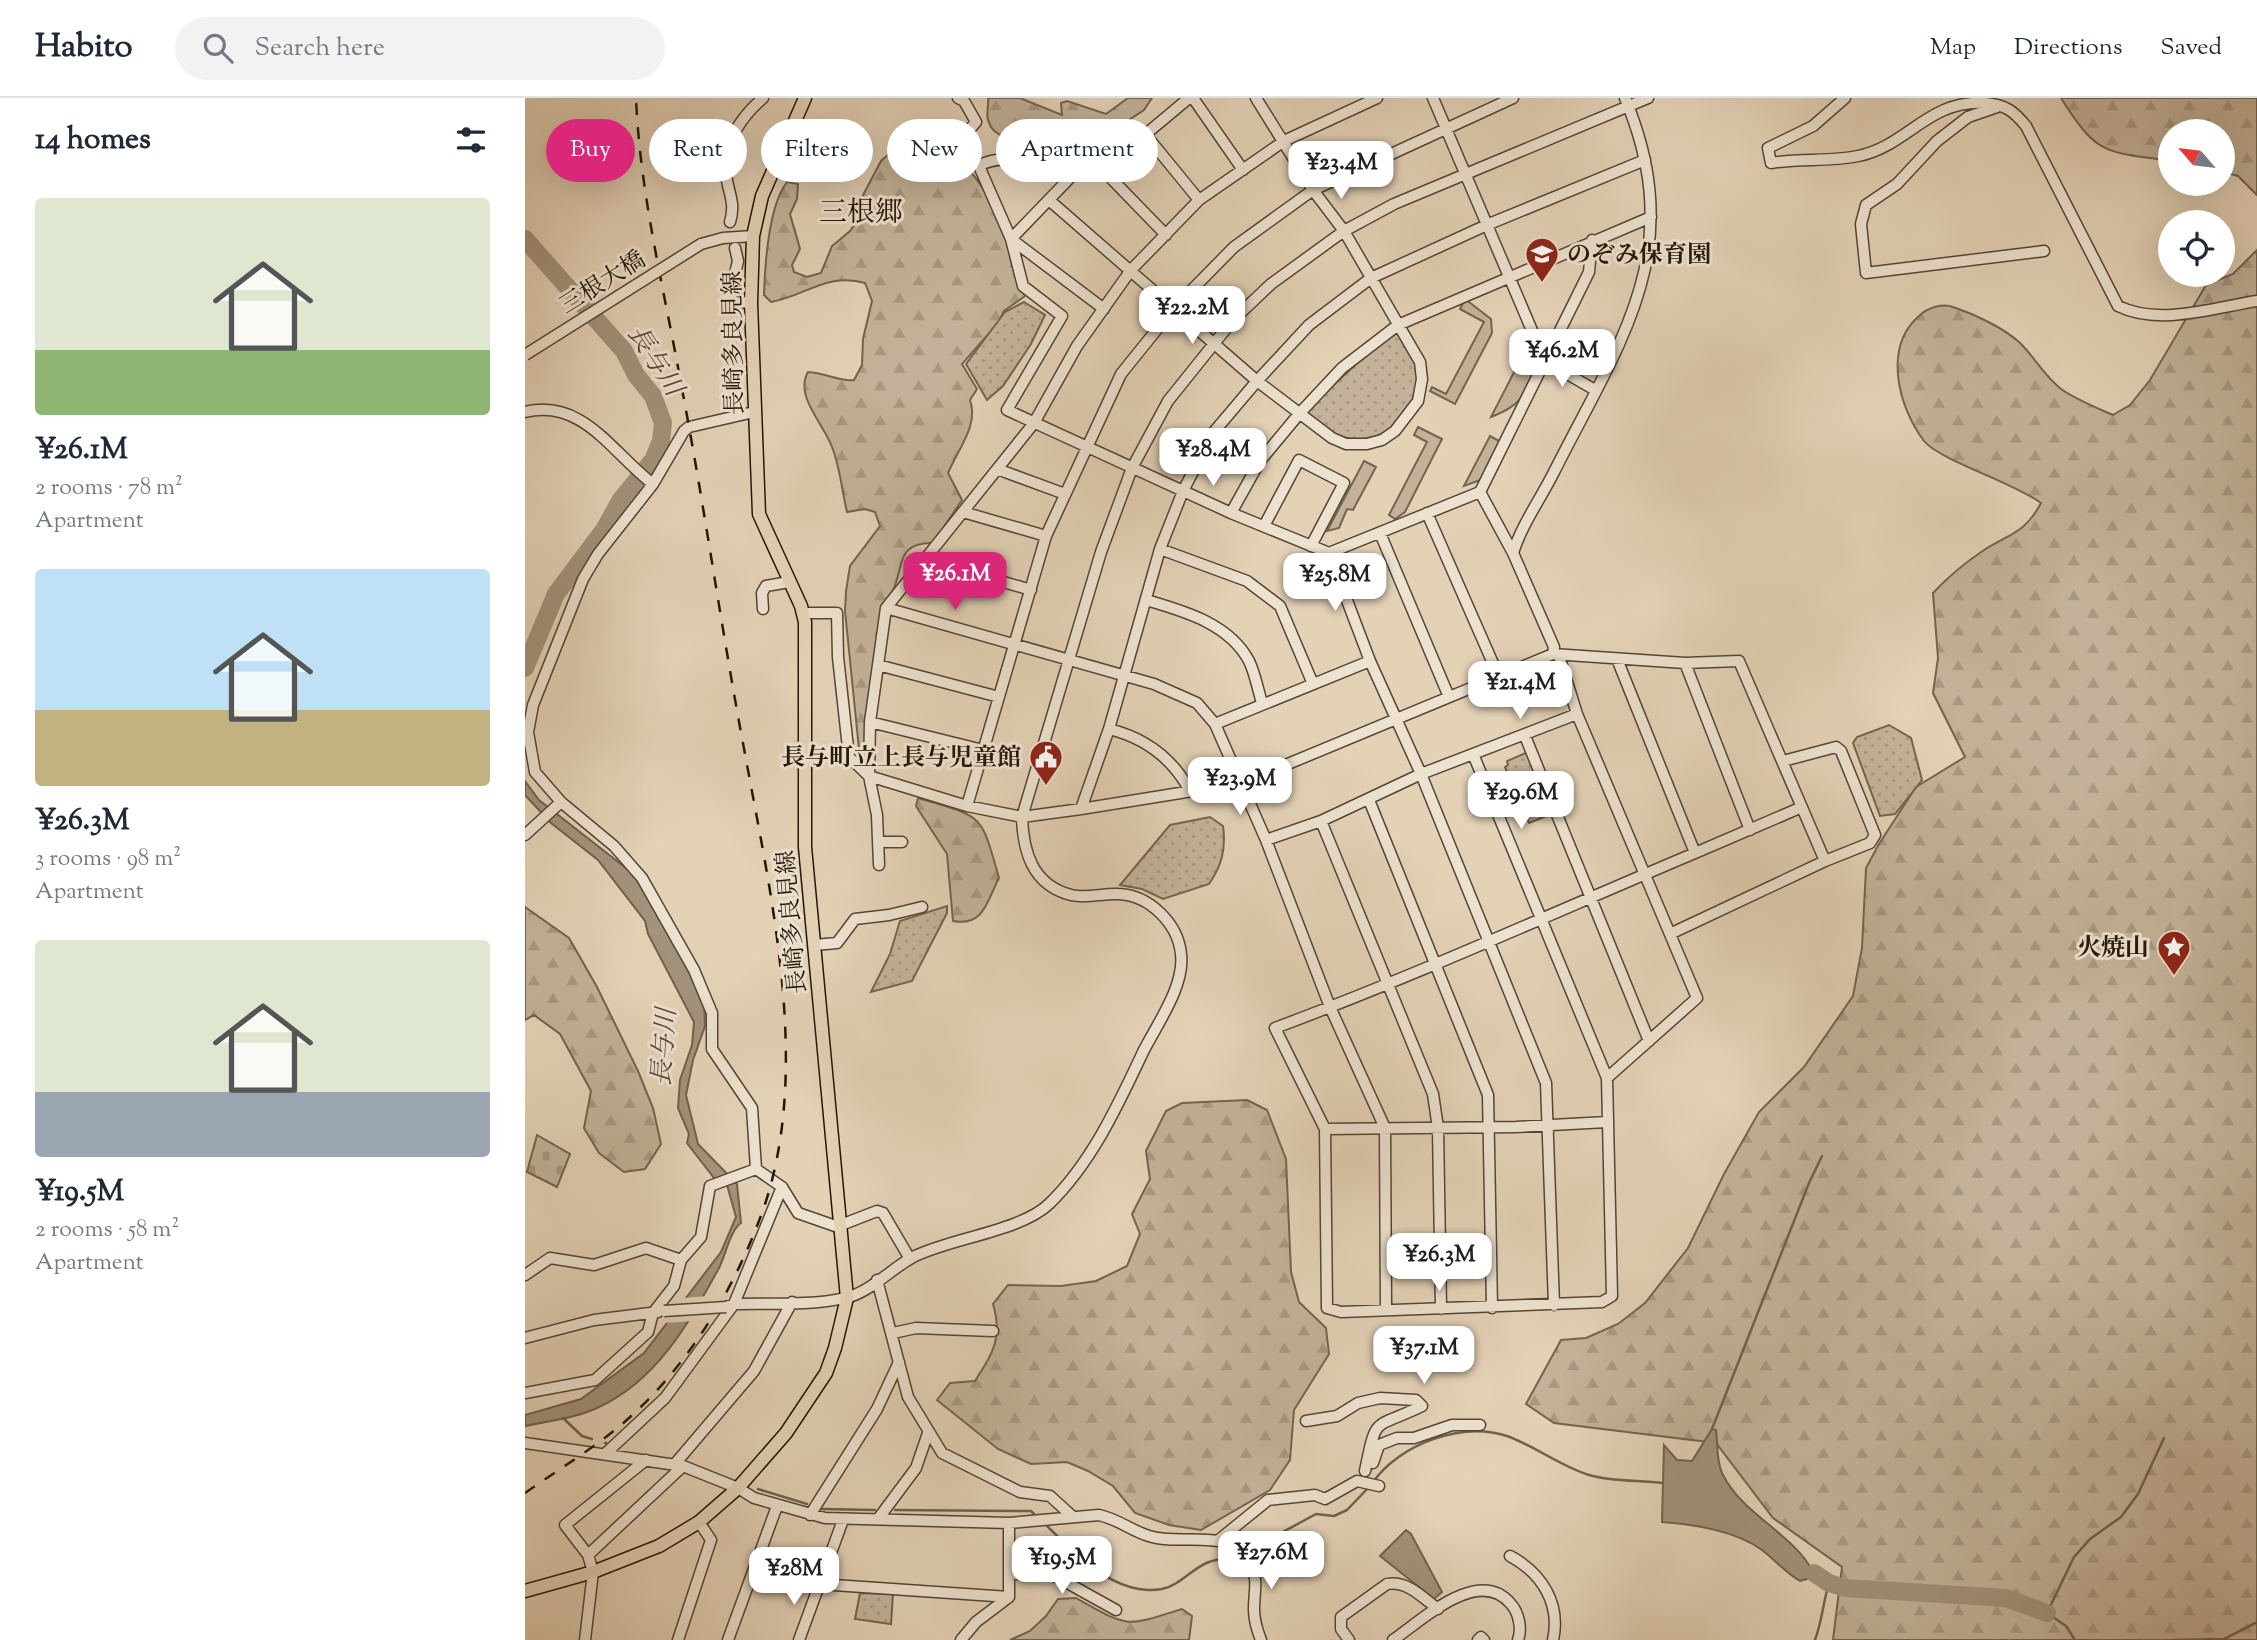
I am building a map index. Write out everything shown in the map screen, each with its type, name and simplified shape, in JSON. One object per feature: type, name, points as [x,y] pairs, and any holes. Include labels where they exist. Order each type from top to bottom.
[{"type":"main road","name":"長崎多良見線","points":[[525,1591],[593,1572],[659,1546],[699,1522],[738,1488],[786,1433],[826,1373],[847,1298],[805,846],[807,673],[803,613],[759,514],[754,412],[751,303],[753,236],[762,196],[804,98]]},
{"type":"street","points":[[730,222],[734,208],[726,176],[726,160],[742,118],[764,98]]},
{"type":"street","points":[[958,98],[964,101],[973,119]]},
{"type":"street","points":[[1158,124],[1191,98],[1243,170]]},
{"type":"street","points":[[1049,200],[1257,381],[1319,430],[1346,444],[1367,444],[1382,440],[1395,431],[1418,401],[1422,379],[1420,362],[1344,231],[1313,190],[1256,98]]},
{"type":"street","points":[[879,865],[877,815],[869,776],[870,722],[886,608],[1034,424],[1077,346],[1131,270],[1199,200],[1285,141],[1377,98]]},
{"type":"street","points":[[1433,98],[1545,360],[1595,390]]},
{"type":"street","points":[[967,806],[1046,536],[1121,374],[1175,307],[1234,247],[1313,190],[1513,98]]},
{"type":"street","points":[[525,1338],[594,1320],[659,1312],[847,1298],[910,1259],[951,1241],[1009,1225],[1047,1206],[1105,1128],[1178,981],[1181,967],[1179,943],[1171,925],[1157,910],[1137,898],[1119,894],[1071,895],[1044,880],[1027,858],[1022,817],[1101,552],[1132,468],[1168,401],[1233,320],[1271,285],[1344,231],[1394,204],[1626,102],[1648,98]]},
{"type":"street","points":[[1845,98],[1812,126],[1768,148],[1771,163],[1857,156],[1879,150],[1925,118],[1950,107],[1964,103],[2003,105],[2015,113],[2025,126],[2117,306],[2136,315],[2257,301]]},
{"type":"street","points":[[1513,553],[1630,321],[1648,263],[1651,217],[1646,160],[1626,102]]},
{"type":"street","points":[[2003,105],[1968,117],[1937,141],[1897,184],[1866,205],[1861,224],[1865,273],[2044,251]]},
{"type":"street","points":[[1158,150],[1199,200]]},
{"type":"street","points":[[1081,809],[1109,729],[1160,549],[1183,491],[1213,433],[1257,381],[1309,326],[1371,278],[1489,225],[1646,160]]},
{"type":"street","points":[[982,173],[1011,239],[1023,286],[1062,316],[1007,410],[1230,513],[1329,553],[1480,492],[1589,272],[1592,240]]},
{"type":"street","points":[[1011,239],[1066,182]]},
{"type":"street","points":[[1116,182],[1166,234]]},
{"type":"street","points":[[1230,513],[1260,461],[1299,414],[1342,368],[1398,325],[1508,275],[1651,217]]},
{"type":"street","name":"三根大橋","points":[[525,355],[701,244],[723,238],[753,236]]},
{"type":"street","points":[[1011,239],[1104,309]]},
{"type":"street","points":[[735,248],[738,261],[730,294],[736,302],[751,303]]},
{"type":"street","points":[[525,412],[558,409],[579,418],[651,483]]},
{"type":"street","points":[[754,412],[689,427],[677,441],[651,483],[598,554],[583,579],[533,705],[528,732],[535,772],[560,804],[614,846],[642,878],[694,970],[712,1013],[712,1049],[752,1108],[756,1169]]},
{"type":"street","points":[[1264,526],[1299,460],[1344,483],[1311,546]]},
{"type":"street","points":[[997,469],[1065,494]]},
{"type":"street","points":[[1480,492],[1513,553],[1553,647],[1577,714],[1672,933],[1697,998],[1608,1078]]},
{"type":"street","points":[[963,512],[1046,536]]},
{"type":"street","points":[[1427,513],[1499,677]]},
{"type":"street","points":[[1380,533],[1449,696]]},
{"type":"street","points":[[1160,549],[1247,581],[1280,606],[1313,684]]},
{"type":"street","points":[[1329,553],[1370,661],[1422,774],[1546,1083],[1554,1305]]},
{"type":"street","points":[[926,559],[1031,590]]},
{"type":"street","points":[[763,609],[762,593],[766,586],[789,582]]},
{"type":"street","points":[[1146,600],[1191,613],[1220,629],[1248,660],[1262,703]]},
{"type":"street","points":[[886,608],[1173,691],[1197,704],[1215,724],[1266,840],[1329,1007],[1385,1128],[1386,1310]]},
{"type":"street","points":[[803,613],[837,613],[838,657],[849,757],[869,776],[967,806],[1022,817],[1242,783],[1449,696],[1556,655],[1685,663],[1739,661],[1825,861]]},
{"type":"street","points":[[1617,659],[1695,853]]},
{"type":"street","points":[[1215,724],[1370,661]]},
{"type":"street","points":[[1685,663],[1750,831]]},
{"type":"street","points":[[878,665],[999,697]]},
{"type":"street","points":[[1266,840],[1321,821],[1422,774],[1577,714]]},
{"type":"street","points":[[870,722],[983,750]]},
{"type":"street","points":[[1109,729],[1135,735],[1165,757],[1179,771],[1190,791]]},
{"type":"street","points":[[1525,736],[1649,1041]]},
{"type":"street","points":[[1672,933],[1825,861],[1870,843],[1875,835],[1841,751],[1836,747],[1783,761]]},
{"type":"street","points":[[1473,754],[1540,919],[1608,1078],[1612,1296],[1602,1302],[1554,1305],[1341,1312],[1328,1308],[1325,1129],[1276,1028],[1388,981],[1435,965],[1489,940],[1540,919],[1695,853],[1750,831],[1802,807]]},
{"type":"street","points":[[1369,800],[1488,1095],[1491,1126],[1492,1308]]},
{"type":"street","points":[[525,835],[560,804]]},
{"type":"street","points":[[1321,821],[1433,1094],[1438,1128],[1441,1309]]},
{"type":"street","points":[[878,842],[902,842]]},
{"type":"street","points":[[814,945],[837,943],[855,919],[922,907]]},
{"type":"street","points":[[1325,1129],[1548,1126],[1607,1122]]},
{"type":"street","points":[[525,1393],[595,1380],[648,1332],[674,1286],[681,1260],[701,1237],[710,1186],[756,1169]]},
{"type":"street","points":[[756,1169],[782,1187],[798,1213],[841,1227],[877,1211],[883,1213],[910,1259]]},
{"type":"street","points":[[605,1454],[665,1398],[730,1306],[782,1187]]},
{"type":"street","points":[[525,1275],[550,1258],[594,1265],[646,1248],[681,1260]]},
{"type":"street","points":[[877,1280],[908,1397],[942,1453],[1020,1492],[1050,1496],[1073,1517]]},
{"type":"street","points":[[589,1555],[678,1466],[754,1371],[792,1302]]},
{"type":"street","points":[[893,1333],[916,1328],[993,1331]]},
{"type":"street","points":[[810,1515],[877,1409],[900,1359]]},
{"type":"street","points":[[1306,1421],[1337,1416],[1358,1403],[1380,1398],[1416,1400],[1422,1406],[1384,1420],[1373,1432],[1362,1478]]},
{"type":"street","points":[[1220,1539],[1268,1500],[1315,1495],[1325,1499],[1362,1478],[1373,1464],[1379,1445],[1452,1425],[1480,1425]]},
{"type":"street","points":[[878,1519],[916,1468],[928,1433]]},
{"type":"street","points":[[525,1443],[678,1466],[777,1506],[843,1520],[1009,1523],[1073,1517],[1112,1518],[1147,1536],[1166,1540],[1220,1539],[1247,1558],[1256,1581],[1254,1608],[1261,1640]]},
{"type":"street","points":[[585,1640],[593,1572],[589,1555],[565,1525],[646,1460]]},
{"type":"street","points":[[1362,1478],[1378,1486]]},
{"type":"street","points":[[728,1640],[777,1506]]},
{"type":"street","points":[[799,1640],[843,1520]]},
{"type":"street","points":[[678,1640],[711,1540],[699,1522]]},
{"type":"street","points":[[1009,1523],[1009,1597]]},
{"type":"street","points":[[1510,1556],[1531,1569],[1548,1591],[1553,1608],[1553,1640]]},
{"type":"street","points":[[1009,1575],[1044,1570],[1116,1610]]},
{"type":"street","points":[[1349,1640],[1339,1623],[1341,1617],[1387,1584],[1397,1582],[1407,1586],[1438,1609]]},
{"type":"street","points":[[819,1584],[1009,1597]]},
{"type":"street","points":[[1393,1640],[1470,1591],[1485,1590],[1501,1596],[1512,1605],[1518,1619],[1518,1640]]},
{"type":"street","points":[[961,1640],[976,1622],[1009,1597]]},
{"type":"street","points":[[1478,1640],[1481,1637],[1484,1640]]},
{"type":"green space","points":[[988,98],[1020,98],[1062,115],[1061,103],[1067,101],[1106,114],[1128,98],[1152,98],[1144,110],[1130,119],[996,119],[996,132],[987,115]]},
{"type":"green space","points":[[2061,98],[2257,98],[2257,195],[2235,175],[2235,119],[2158,119],[2158,159],[2105,148],[2085,131]]},
{"type":"green space","points":[[887,156],[887,182],[978,182],[1001,223],[1015,276],[1025,296],[1004,311],[998,323],[962,364],[977,389],[970,400],[970,428],[948,473],[962,500],[933,543],[912,547],[902,560],[891,594],[867,753],[859,749],[845,611],[846,591],[850,566],[880,526],[875,512],[865,509],[847,512],[835,455],[807,400],[805,381],[808,372],[854,380],[862,365],[863,339],[872,301],[865,283],[852,280],[839,280],[771,302],[764,295],[772,220],[787,182],[798,184],[797,199],[790,214],[800,249],[792,265],[794,272],[807,277],[821,273],[832,246],[850,231],[862,214],[861,199],[870,182],[873,182],[881,161]]},
{"type":"green space","points":[[2257,250],[2257,1640],[1833,1640],[1842,1567],[1773,1518],[1716,1443],[1554,1423],[1526,1404],[1561,1340],[1586,1338],[1618,1324],[1645,1303],[1688,1248],[1724,1174],[1759,1112],[1804,1067],[1853,996],[1862,948],[1866,868],[1879,844],[1916,787],[1965,757],[1933,693],[1938,658],[1933,593],[1984,550],[2023,527],[2041,503],[1945,456],[1924,441],[1907,411],[1898,377],[1901,344],[1908,329],[1922,313],[1935,307],[1949,306],[1970,313],[2012,336],[2061,389],[2113,415],[2130,405],[2150,380],[2205,287],[2235,287],[2235,272]]},
{"type":"green space","points":[[1465,299],[1491,319],[1492,333],[1455,404],[1430,391],[1432,387],[1446,394],[1484,322],[1460,309]]},
{"type":"green space","points":[[1024,302],[1045,315],[1031,344],[1003,386],[987,400],[966,364],[1005,312]]},
{"type":"green space","points":[[1397,332],[1413,354],[1418,370],[1418,387],[1405,416],[1380,435],[1364,439],[1342,437],[1309,416],[1308,409],[1368,353]]},
{"type":"green space","points":[[1529,343],[1533,349],[1535,363],[1528,386],[1514,405],[1491,417]]},
{"type":"green space","points":[[1418,427],[1442,439],[1405,512],[1395,519],[1389,515],[1427,442],[1414,435]]},
{"type":"green space","points":[[1490,436],[1501,442],[1483,479],[1464,486]]},
{"type":"green space","points":[[1364,461],[1376,467],[1353,510],[1347,509],[1339,528],[1327,531]]},
{"type":"green space","points":[[1889,725],[1911,738],[1922,780],[1895,814],[1880,816],[1853,743],[1857,737]]},
{"type":"green space","points":[[1528,752],[1552,814],[1529,823],[1505,767],[1508,765],[1507,761]]},
{"type":"green space","points":[[918,798],[968,814],[976,820],[988,840],[999,878],[983,910],[972,920],[953,921],[947,854],[916,806]]},
{"type":"green space","points":[[1210,817],[1223,826],[1224,842],[1220,863],[1209,884],[1163,899],[1142,889],[1120,885],[1170,825]]},
{"type":"green space","points":[[947,906],[947,913],[912,981],[871,992],[890,954],[900,921]]},
{"type":"green space","points":[[525,907],[569,938],[597,987],[638,1071],[653,1108],[661,1144],[645,1169],[624,1172],[599,1153],[584,1128],[591,1091],[560,1034],[534,1015],[525,1020]]},
{"type":"green space","points":[[1247,1100],[1267,1110],[1286,1159],[1291,1272],[1299,1302],[1326,1328],[1329,1354],[1294,1410],[1290,1460],[1270,1490],[1201,1530],[1169,1525],[1135,1513],[1113,1486],[1067,1462],[1031,1464],[998,1449],[937,1400],[950,1383],[975,1381],[995,1345],[997,1326],[993,1304],[1008,1285],[1061,1286],[1096,1281],[1127,1266],[1140,1234],[1132,1214],[1150,1179],[1146,1151],[1166,1111],[1182,1103]]},
{"type":"green space","points":[[537,1135],[570,1154],[557,1187],[527,1172]]},
{"type":"green space","points":[[860,1593],[893,1594],[891,1624],[855,1619]]},
{"type":"green space","points":[[1076,1598],[1107,1615],[1128,1622],[1182,1609],[1192,1616],[1189,1640],[1010,1640],[1030,1631],[1046,1616],[1058,1599]]},
{"type":"shaded area","points":[[525,781],[539,800],[631,872],[666,924],[704,1001],[705,1026],[693,1060],[686,1095],[698,1144],[737,1184],[741,1223],[695,1311],[669,1349],[637,1383],[597,1408],[562,1419],[525,1426],[525,1415],[581,1399],[644,1353],[721,1252],[736,1217],[727,1185],[717,1182],[687,1143],[689,1134],[678,1108],[680,1080],[692,1045],[694,1022],[648,934],[645,921],[598,860],[551,823],[525,795]]},
{"type":"shaded area","points":[[1712,1429],[1716,1430],[1720,1468],[1731,1488],[1805,1559],[1814,1573],[1811,1578],[1800,1581],[1752,1543],[1727,1533],[1662,1522],[1664,1445],[1677,1460],[1692,1461]]},
{"type":"shaded area","points":[[1406,1530],[1411,1534],[1442,1592],[1434,1599],[1380,1556]]},
{"type":"pier","points":[[708,1296],[694,1321],[664,1323],[683,1298]]},
{"type":"waterway","name":"長与川","points":[[525,239],[624,351],[636,375],[653,396],[663,423],[661,441],[653,460],[620,501],[604,530],[556,594],[525,668]]},
{"type":"waterway","points":[[1712,1429],[1822,1156]]},
{"type":"waterway","points":[[563,1418],[582,1436],[592,1439]]},
{"type":"waterway","points":[[1373,1482],[1399,1457],[1433,1439],[1452,1434],[1489,1432],[1528,1445],[1589,1475],[1663,1483]]},
{"type":"waterway","points":[[2075,1640],[2066,1626],[2047,1613],[2074,1557],[2090,1539],[2121,1517],[2138,1494],[2164,1438]]},
{"type":"waterway","points":[[1246,1552],[1316,1514],[1334,1516],[1347,1510],[1369,1487]]},
{"type":"waterway","points":[[758,1489],[807,1504]]},
{"type":"waterway","points":[[822,1509],[875,1510]]},
{"type":"waterway","points":[[895,1510],[1031,1511],[1036,1516]]},
{"type":"waterway","points":[[1047,1526],[1098,1571],[1113,1580],[1145,1590],[1169,1587],[1203,1565],[1240,1555]]},
{"type":"waterway","points":[[1814,1573],[1829,1583],[1845,1588],[2006,1598],[2047,1613]]},
{"type":"waterway","points":[[1815,1640],[1829,1583]]},
{"type":"waterway","points":[[2173,1640],[2224,1639],[2257,1622]]},
{"type":"railway","points":[[525,1493],[591,1448],[629,1418],[672,1373],[709,1322],[739,1268],[763,1210],[777,1156],[785,1100],[786,1042],[775,924],[690,434],[654,244],[642,171],[636,98]]},
{"type":"place","name":"のぞみ保育園","points":[[1542,284]]},
{"type":"place","name":"長与町立上長与児童館","points":[[1046,787]]},
{"type":"place","name":"火焼山","points":[[2174,977]]},
{"type":"district","name":"三根郷","points":[[861,211]]}]
